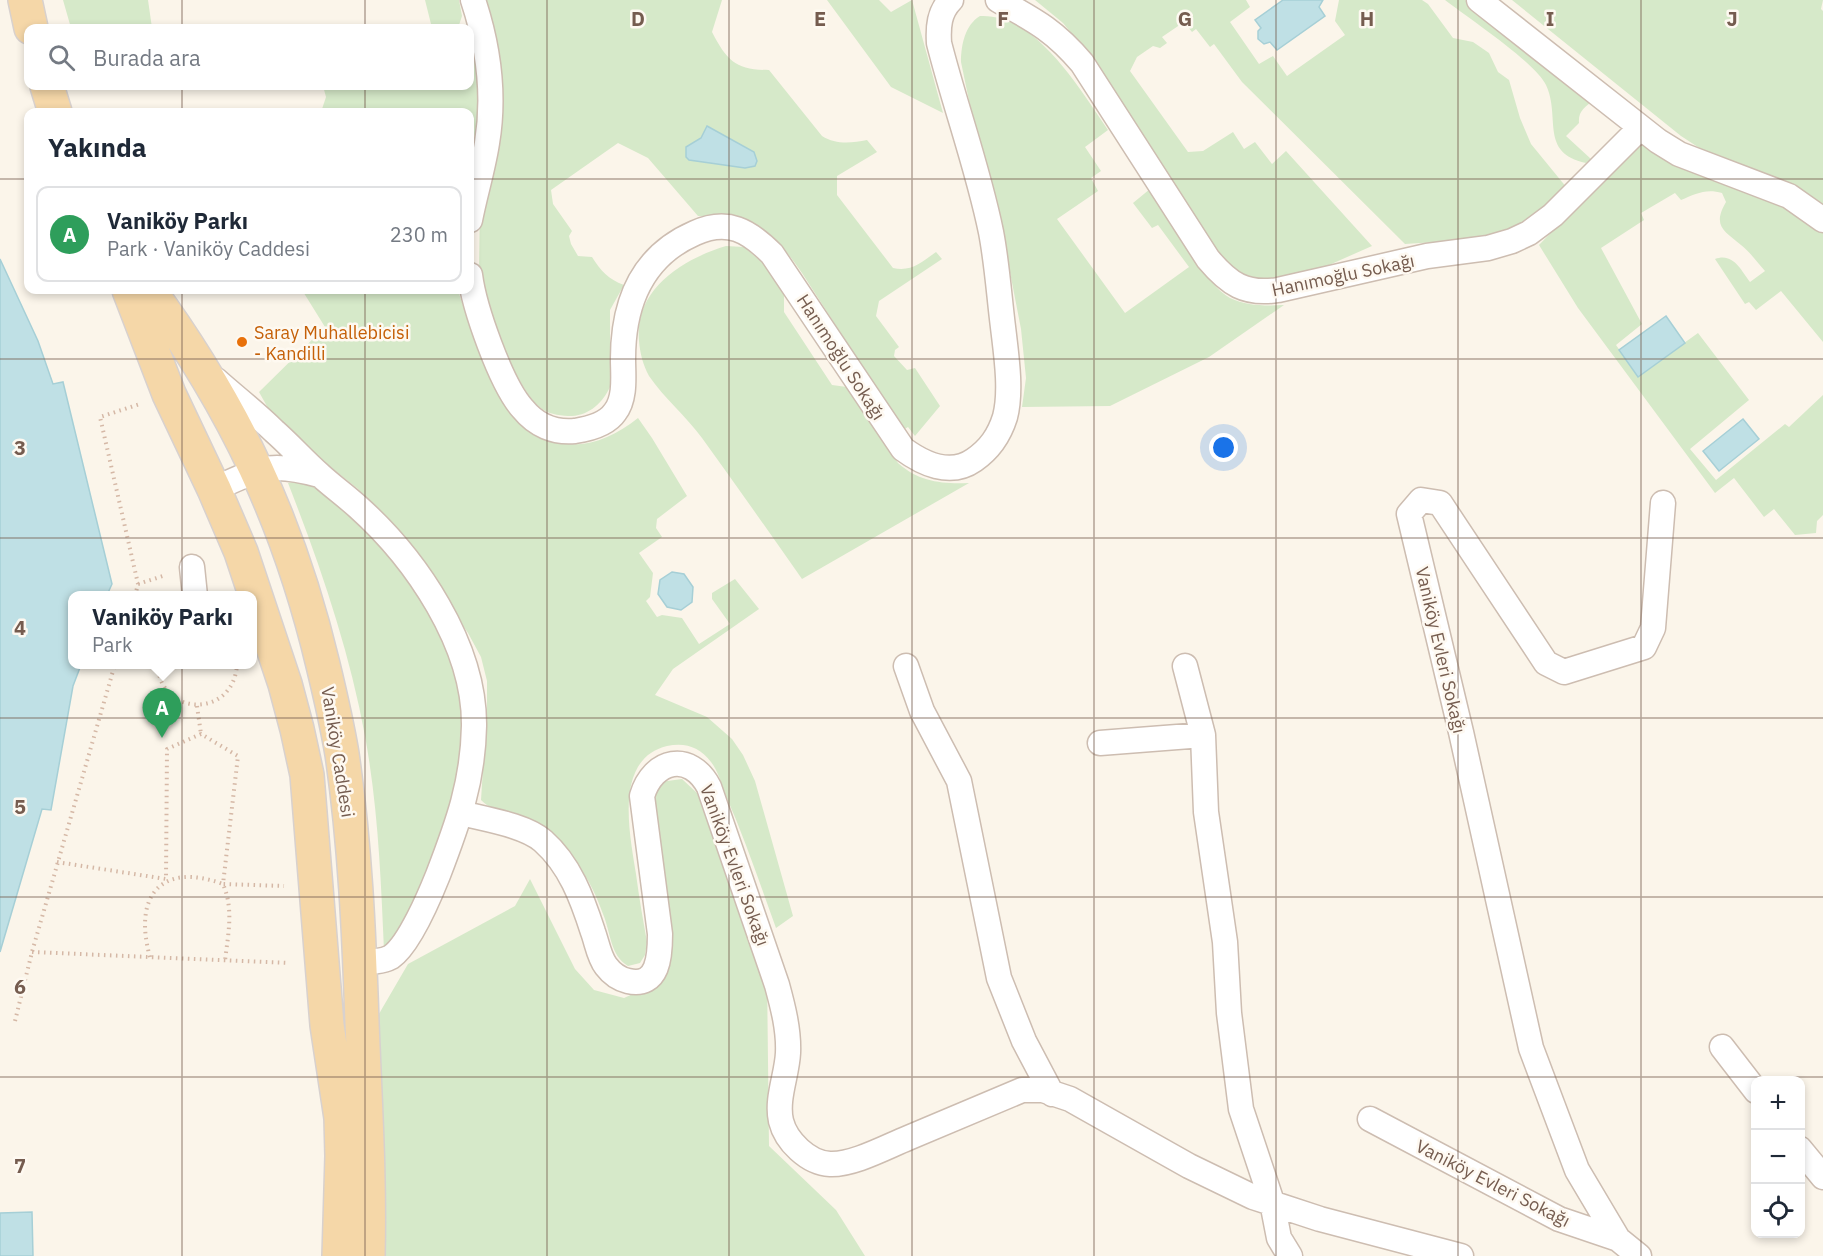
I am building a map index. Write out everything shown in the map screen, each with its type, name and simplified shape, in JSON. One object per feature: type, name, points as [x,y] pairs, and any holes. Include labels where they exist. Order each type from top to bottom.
[{"type":"main road","points":[[25,0],[31,24]]},
{"type":"main road","points":[[48,90],[54,108]]},
{"type":"main road","name":"Vaniköy Caddesi","points":[[131,294],[169,394],[241,552],[254,591]]},
{"type":"main road","name":"Vaniköy Caddesi","points":[[152,294],[203,369],[258,470],[277,513],[304,592],[332,703],[375,960],[362,1017],[370,1181],[368,1256]]},
{"type":"main road","name":"Vaniköy Caddesi","points":[[257,600],[285,684],[307,776],[327,1024],[336,1073],[342,1137],[339,1256]]},
{"type":"street","points":[[473,0],[485,45],[490,99],[487,144],[474,202]]},
{"type":"street","name":"Hanımoğlu Sokağı","points":[[474,291],[483,327],[511,391],[522,409],[536,421],[552,430],[565,432],[586,429],[605,421],[615,412],[622,398],[626,316],[634,292],[646,273],[677,243],[694,233],[708,228],[739,229],[756,238],[772,254],[903,449],[919,461],[937,467],[954,467],[970,463],[985,453],[996,438],[1005,415],[1006,353],[991,231],[939,43],[938,26],[951,0]]},
{"type":"street","name":"Hanımoğlu Sokağı","points":[[998,0],[1042,25],[1067,46],[1082,63],[1208,260],[1235,285],[1263,293],[1427,256],[1488,248],[1512,242],[1529,233],[1553,215],[1640,128]]},
{"type":"street","points":[[1479,0],[1640,128],[1679,154],[1789,196],[1823,220]]},
{"type":"street","points":[[203,369],[275,431],[319,475],[358,507],[397,548],[440,610],[469,681],[474,724],[470,779],[461,813],[425,905],[407,938],[400,949],[375,960]]},
{"type":"street","points":[[214,489],[268,467],[289,467],[319,475]]},
{"type":"street","name":"Vaniköy Evleri Sokağı","points":[[1618,1239],[1577,1170],[1531,1048],[1461,732],[1409,514],[1421,500],[1440,503],[1546,663],[1564,672],[1644,647],[1653,628],[1663,503]]},
{"type":"street","points":[[192,567],[194,591]]},
{"type":"street","points":[[906,666],[922,711],[959,781],[999,978],[1024,1041],[1052,1094]]},
{"type":"street","points":[[1185,666],[1203,735],[1206,812],[1225,942],[1228,1013],[1240,1109],[1272,1202],[1279,1238],[1290,1256]]},
{"type":"street","points":[[1100,743],[1203,735]]},
{"type":"street","name":"Vaniköy Evleri Sokağı","points":[[461,813],[526,831],[543,841],[574,880],[584,902],[604,964],[622,980],[637,983],[648,979],[654,972],[660,950],[660,934],[642,795],[651,776],[669,764],[680,763],[698,770],[709,787],[777,985],[784,1012],[788,1053],[780,1107],[784,1130],[803,1153],[818,1162],[830,1164],[845,1162],[880,1150],[1022,1090],[1043,1090],[1070,1099],[1189,1166],[1253,1197],[1320,1219],[1461,1256]]},
{"type":"street","points":[[336,1073],[362,1017]]},
{"type":"street","points":[[1722,1047],[1751,1085]]},
{"type":"street","name":"Vaniköy Evleri Sokağı","points":[[1370,1119],[1559,1219],[1618,1239],[1639,1256]]},
{"type":"street","points":[[1805,1155],[1823,1177]]},
{"type":"path","points":[[136,591],[138,584],[100,417],[169,394]]},
{"type":"path","points":[[15,1021],[32,952],[113,669]]},
{"type":"path","points":[[158,669],[170,694],[182,702],[198,706],[211,703],[226,694],[234,681],[236,669]]},
{"type":"path","points":[[198,706],[201,734]]},
{"type":"path","points":[[150,957],[144,923],[152,893],[166,879],[167,749],[201,734]]},
{"type":"path","points":[[201,734],[238,756],[223,884],[229,897],[230,915],[225,961]]},
{"type":"path","points":[[57,862],[166,879],[207,878],[223,884],[316,887]]},
{"type":"path","points":[[32,952],[322,964]]},
{"type":"green space","points":[[63,0],[148,0],[151,24],[70,24]]},
{"type":"green space","points":[[425,0],[459,0],[462,16],[459,24],[431,24]]},
{"type":"green space","points":[[483,0],[722,0],[712,32],[728,57],[740,66],[769,70],[822,136],[827,139],[838,142],[867,140],[877,152],[837,176],[837,195],[893,268],[906,269],[921,263],[936,252],[942,259],[879,301],[876,316],[899,347],[895,350],[894,356],[907,370],[915,368],[940,406],[915,436],[908,427],[903,430],[802,273],[770,234],[748,222],[698,216],[648,158],[618,143],[551,190],[553,204],[572,231],[569,236],[578,256],[592,257],[605,274],[624,285],[610,310],[610,387],[595,407],[579,415],[564,416],[549,413],[532,399],[512,366],[503,345],[479,272]]},
{"type":"green space","points":[[827,0],[879,0],[891,12],[912,0],[943,113],[891,87]]},
{"type":"green space","points":[[1035,0],[1246,0],[1250,7],[1230,22],[1259,64],[1273,56],[1287,76],[1345,35],[1335,21],[1339,0],[1422,0],[1428,4],[1453,38],[1473,42],[1489,53],[1498,72],[1509,80],[1520,118],[1531,144],[1567,188],[1539,213],[1508,230],[1475,238],[1405,244],[1242,82],[1214,44],[1210,47],[1196,29],[1192,32],[1184,22],[1162,37],[1167,43],[1160,48],[1153,46],[1137,57],[1130,71],[1188,152],[1203,151],[1233,132],[1244,149],[1255,142],[1272,164],[1286,151],[1372,246],[1302,277],[1253,281],[1232,270],[1216,250],[1085,50],[1063,23]]},
{"type":"green space","points":[[1445,0],[1465,0],[1594,100],[1583,110],[1579,123],[1566,136],[1591,159],[1586,163],[1571,158],[1562,151],[1554,132],[1550,97],[1540,76],[1515,53]]},
{"type":"green space","points":[[1512,0],[1823,0],[1821,9],[1823,11],[1823,208],[1704,151],[1681,136]]},
{"type":"green space","points":[[980,16],[1000,18],[1020,27],[1038,40],[1070,76],[1108,130],[1085,147],[1101,171],[1091,178],[1098,191],[1057,219],[1125,313],[1189,267],[1158,225],[1152,228],[1133,203],[1150,189],[1198,264],[1220,290],[1230,298],[1243,303],[1284,305],[1209,357],[1110,406],[1022,407],[1026,378],[1021,329],[1002,231],[978,144],[961,62],[967,30]]},
{"type":"green space","points":[[474,62],[476,63],[478,89],[478,114],[474,139],[474,108],[322,108],[326,97],[324,90],[474,90]]},
{"type":"green space","points":[[1642,138],[1770,195],[1823,231],[1823,342],[1781,291],[1756,310],[1749,302],[1745,304],[1715,259],[1721,257],[1732,260],[1750,282],[1765,271],[1722,227],[1720,217],[1726,202],[1722,193],[1706,191],[1681,200],[1675,193],[1641,213],[1644,220],[1601,248],[1642,324],[1616,345],[1638,376],[1698,333],[1749,400],[1690,449],[1716,480],[1785,424],[1789,427],[1823,395],[1823,515],[1817,521],[1816,533],[1795,535],[1774,509],[1764,517],[1734,478],[1715,493],[1578,308],[1539,245]]},
{"type":"green space","points":[[726,246],[744,247],[764,264],[784,293],[784,312],[832,385],[847,387],[898,463],[914,474],[931,481],[969,483],[802,579],[702,438],[649,376],[641,354],[640,323],[644,306],[653,292],[678,268]]},
{"type":"green space","points":[[304,294],[459,294],[503,399],[510,413],[525,428],[558,443],[582,444],[605,438],[638,418],[687,496],[657,519],[656,528],[662,537],[639,553],[653,573],[650,597],[646,601],[657,617],[662,615],[682,618],[699,644],[730,624],[712,599],[712,593],[735,579],[759,609],[673,669],[655,695],[707,717],[732,739],[743,755],[755,781],[793,916],[776,928],[718,774],[707,757],[692,747],[667,746],[650,754],[639,766],[632,782],[629,820],[647,942],[645,955],[640,963],[628,966],[614,950],[606,921],[595,895],[578,865],[564,847],[536,822],[500,811],[481,800],[487,681],[481,657],[468,633],[411,550],[358,489],[303,445],[273,417],[259,392],[325,327]]},
{"type":"green space","points":[[300,481],[334,500],[358,521],[406,575],[437,628],[457,686],[462,716],[463,746],[454,796],[414,906],[405,924],[384,951],[376,816],[365,736],[342,639],[288,483]]},
{"type":"green space","points":[[682,779],[697,793],[767,975],[769,1146],[836,1210],[865,1256],[379,1256],[376,1019],[408,964],[515,906],[530,879],[575,969],[594,990],[624,998],[655,984],[668,951],[662,855],[653,803],[660,782]]},
{"type":"water","points":[[1283,0],[1323,0],[1319,7],[1325,16],[1277,50],[1270,42],[1264,44],[1258,39],[1258,31],[1261,28],[1255,20]]},
{"type":"water","points":[[707,126],[754,152],[757,161],[755,166],[745,168],[689,160],[686,157],[686,147],[701,138]]},
{"type":"water","points":[[0,259],[38,341],[53,384],[63,382],[112,584],[109,591],[68,591],[68,669],[79,669],[73,686],[51,810],[42,809],[0,952]]},
{"type":"water","points":[[1666,316],[1685,343],[1638,377],[1619,350]]},
{"type":"water","points":[[1743,419],[1759,439],[1719,471],[1703,451]]},
{"type":"water","points":[[672,572],[684,574],[693,587],[692,602],[681,610],[667,607],[658,594],[660,580]]},
{"type":"water","points":[[32,1212],[33,1256],[0,1256],[0,1213]]},
{"type":"place","name":"Saray Muhallebicisi - Kandilli","points":[[242,342]]},
{"type":"place","name":"Vaniköy Parkı","points":[[162,738]]}]
